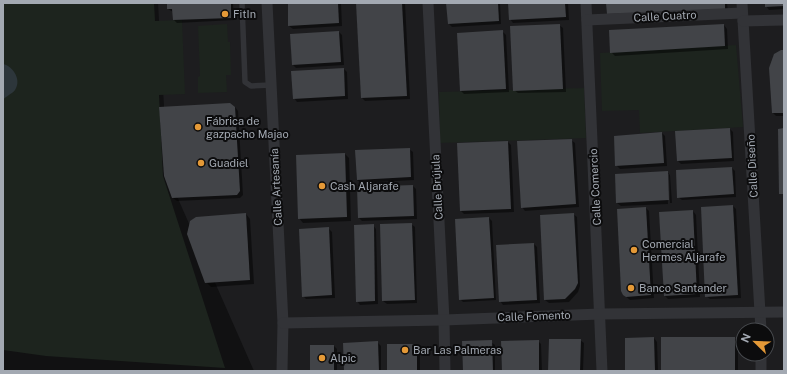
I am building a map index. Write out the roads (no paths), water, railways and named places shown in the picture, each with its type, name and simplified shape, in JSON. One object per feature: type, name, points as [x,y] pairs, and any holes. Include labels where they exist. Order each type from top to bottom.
[{"type":"street","name":"Calle Artesanía","points":[[267,3],[283,323],[282,371]]},
{"type":"street","name":"Calle Brújula","points":[[428,3],[444,320],[445,371]]},
{"type":"street","name":"Calle Comercio","points":[[586,3],[602,371]]},
{"type":"street","name":"Calle Cuatro","points":[[587,20],[742,12],[784,20]]},
{"type":"street","name":"Calle Diseño","points":[[742,12],[761,322]]},
{"type":"street","name":"Calle Fomento","points":[[283,323],[444,320],[600,314],[784,312]]},
{"type":"lane","points":[[242,3],[245,82],[251,86],[271,85]]},
{"type":"place","name":"FitIn","points":[[225,14]]},
{"type":"place","name":"Fábrica de gazpacho Majao","points":[[198,127]]},
{"type":"place","name":"Guadiel","points":[[201,163]]},
{"type":"place","name":"Cash Aljarafe","points":[[322,186]]},
{"type":"place","name":"Comercial Hermes Aljarafe","points":[[634,250]]},
{"type":"place","name":"Banco Santander","points":[[631,288]]},
{"type":"place","name":"Bar Las Palmeras","points":[[405,350]]},
{"type":"place","name":"Alpic","points":[[322,358]]}]
